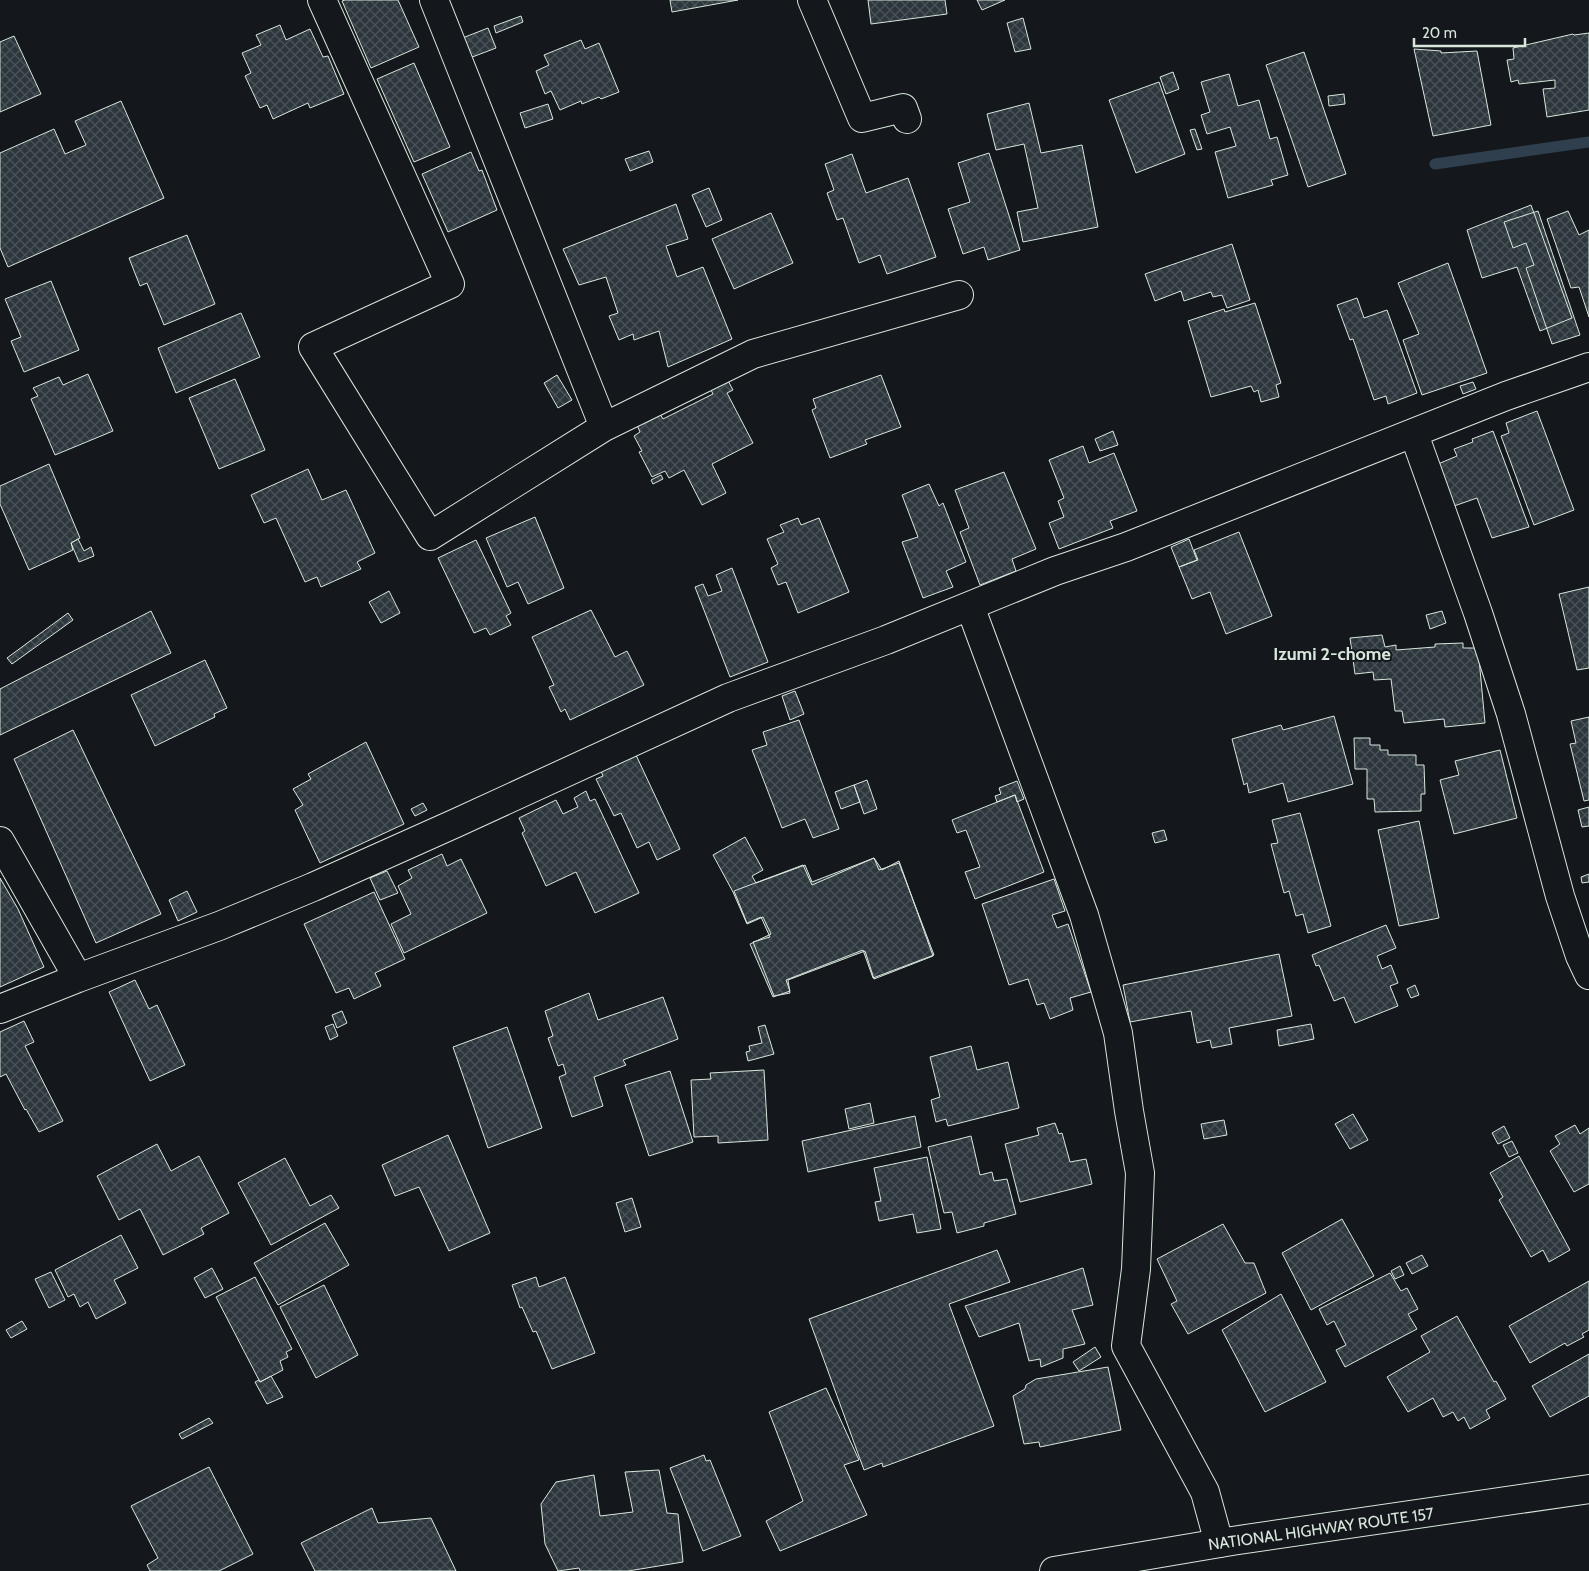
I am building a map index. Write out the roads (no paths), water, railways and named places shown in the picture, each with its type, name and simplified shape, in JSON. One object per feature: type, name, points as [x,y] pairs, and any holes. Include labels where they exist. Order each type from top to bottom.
[{"type":"main road","points":[[322,0],[450,284],[313,347],[430,536],[604,427],[753,354],[959,295]]},
{"type":"main road","points":[[434,0],[604,427]]},
{"type":"main road","points":[[812,0],[862,118],[903,108],[907,119]]},
{"type":"main road","points":[[0,1009],[219,926],[313,887],[456,824],[728,698],[886,640],[1054,571],[1126,547],[1506,396],[1589,366]]},
{"type":"main road","points":[[1414,434],[1478,613],[1508,705],[1560,896],[1586,961]]},
{"type":"main road","points":[[970,606],[1084,915],[1118,1033],[1140,1173],[1136,1269],[1126,1346],[1205,1492],[1219,1543]]},
{"type":"main road","points":[[0,841],[78,978]]},
{"type":"main road","name":"NATIONAL HIGHWAY ROUTE 157","points":[[1054,1571],[1219,1543],[1589,1489]]},
{"type":"waterway","points":[[1435,164],[1589,142]]},
{"type":"district","name":"Izumi 2-chome","points":[[1332,654]]}]
